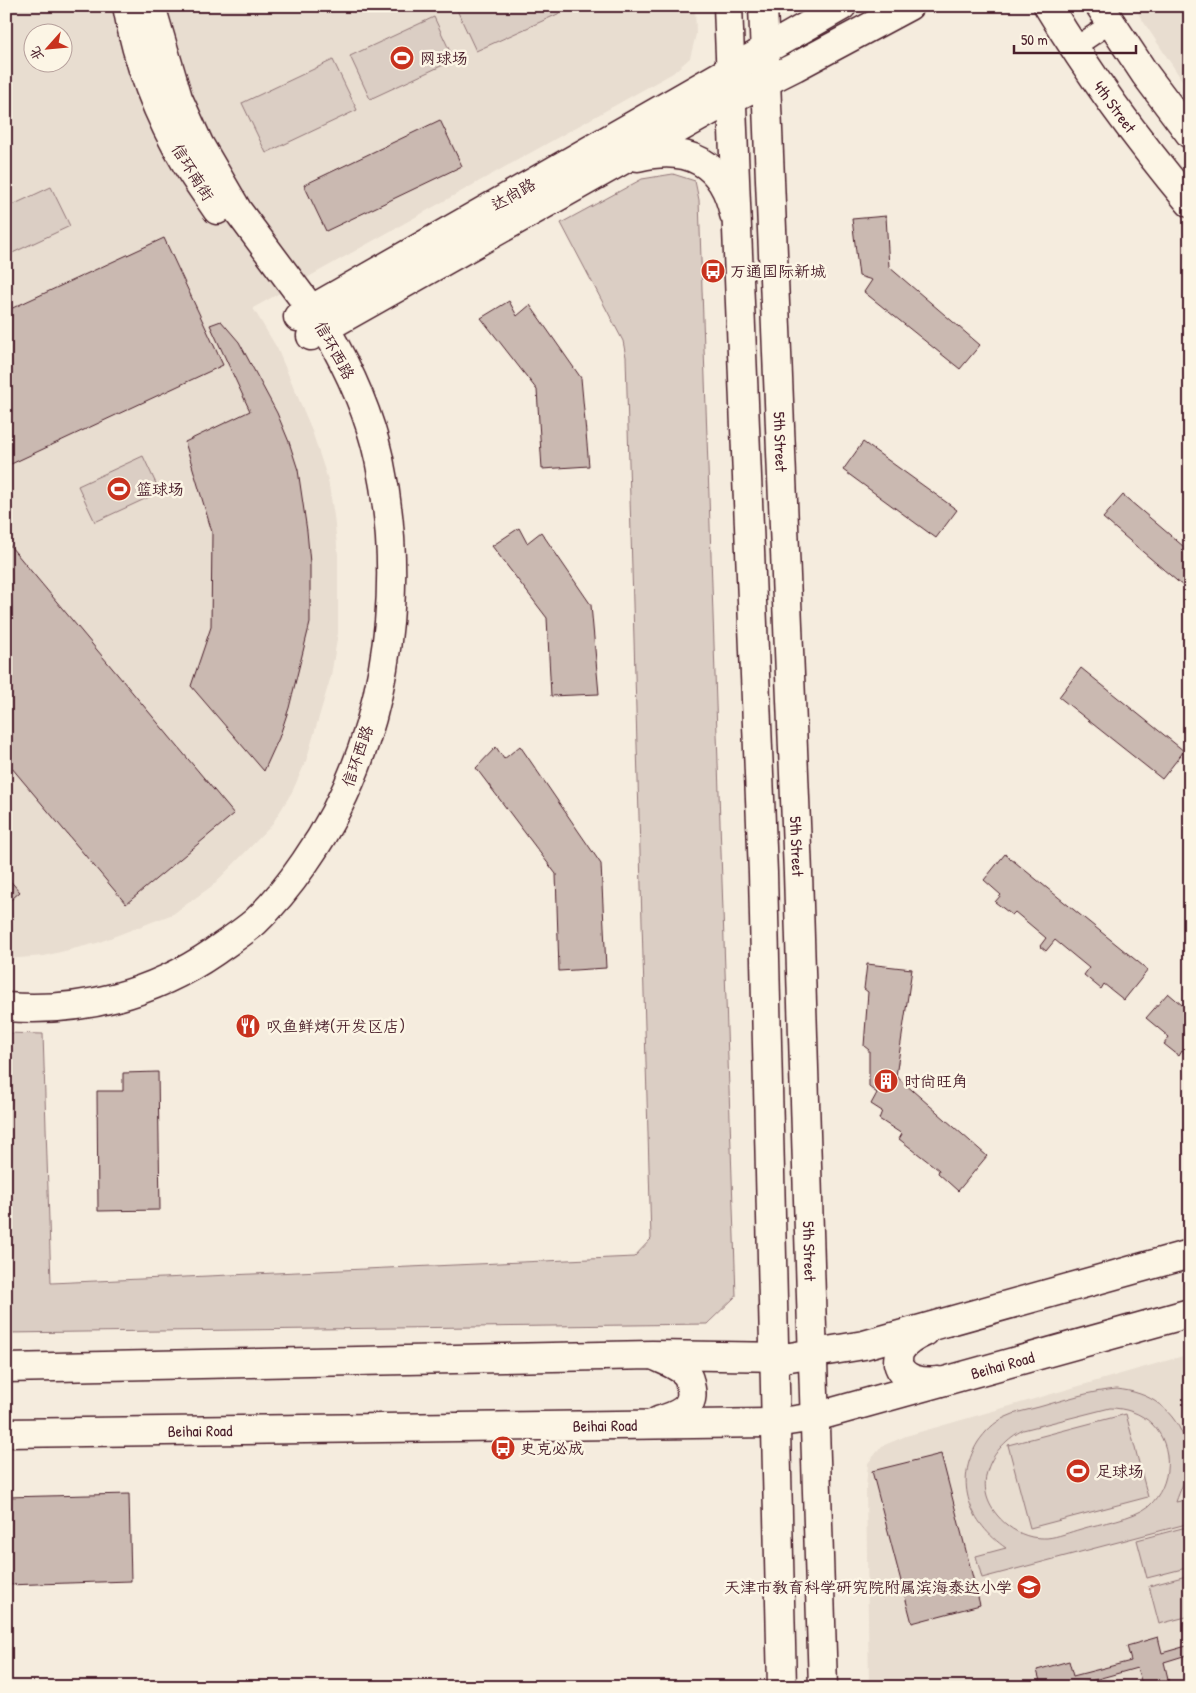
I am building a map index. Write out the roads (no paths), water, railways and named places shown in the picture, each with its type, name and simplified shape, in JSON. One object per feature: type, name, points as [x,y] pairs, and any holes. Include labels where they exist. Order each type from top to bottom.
[{"type":"main road","name":"信环南街","points":[[127,6],[147,76],[174,143],[214,206],[311,323]]},
{"type":"main road","name":"信环南街","points":[[151,6],[178,98],[199,144],[238,211],[311,323]]},
{"type":"main road","points":[[728,6],[729,70],[763,873],[772,1290],[780,1327],[798,1372],[839,1400],[877,1400]]},
{"type":"main road","name":"5th Street","points":[[763,6],[798,873],[811,1287],[798,1372],[795,1418],[777,1484],[782,1687]]},
{"type":"main road","points":[[729,70],[842,6]]},
{"type":"main road","points":[[731,99],[909,6]]},
{"type":"main road","name":"4th Street","points":[[1048,6],[1074,48],[1118,110],[1190,203]]},
{"type":"main road","points":[[1106,14],[1145,74],[1190,134]]},
{"type":"main road","name":"达尚路","points":[[311,323],[729,70]]},
{"type":"main road","name":"达尚路","points":[[311,323],[612,166],[731,99]]},
{"type":"main road","points":[[612,166],[659,153],[675,153],[699,161],[719,176],[726,187],[736,219]]},
{"type":"main road","name":"信环西路","points":[[6,991],[54,991],[114,981],[162,963],[217,930],[250,904],[278,871],[308,828],[337,770],[360,690],[370,637],[375,581],[374,532],[371,506],[358,445],[311,323]]},
{"type":"main road","name":"信环西路","points":[[6,1007],[38,1008],[81,1005],[113,998],[145,989],[204,959],[255,922],[283,892],[318,843],[340,804],[358,763],[378,688],[388,627],[392,567],[387,509],[378,457],[362,402],[336,346],[311,323]]},
{"type":"main road","points":[[6,1368],[652,1355],[705,1356],[738,1364],[763,1375],[798,1372],[864,1345],[1190,1254]]},
{"type":"main road","points":[[811,1287],[816,1312],[829,1334],[842,1342],[864,1345]]},
{"type":"main road","name":"Beihai Road","points":[[6,1434],[652,1423],[708,1424],[795,1418],[877,1400],[1190,1314]]},
{"type":"main road","points":[[935,1326],[912,1340],[899,1352],[900,1368],[908,1376],[917,1380],[928,1382],[949,1380]]},
{"type":"main road","points":[[652,1355],[674,1365],[688,1377],[692,1394],[689,1406],[678,1415],[652,1423]]},
{"type":"main road","name":"5th Street","points":[[798,1372],[795,1418],[816,1485],[823,1687]]},
{"type":"main road","points":[[816,1485],[820,1457],[828,1440],[841,1425],[857,1412],[877,1400]]},
{"type":"main road","points":[[708,1424],[739,1431],[758,1442],[768,1453],[772,1461],[777,1484]]},
{"type":"street","points":[[1074,48],[1106,14]]},
{"type":"place","name":"网球场","points":[[402,58]]},
{"type":"place","name":"万通国际新城","points":[[713,271]]},
{"type":"place","name":"篮球场","points":[[119,489]]},
{"type":"place","name":"叹鱼鲜烤(开发区店)","points":[[248,1026]]},
{"type":"place","name":"时尚旺角","points":[[886,1081]]},
{"type":"place","name":"史克必成","points":[[503,1448]]},
{"type":"place","name":"足球场","points":[[1078,1471]]},
{"type":"place","name":"天津市教育科学研究院附属滨海泰达小学","points":[[1029,1587]]}]
